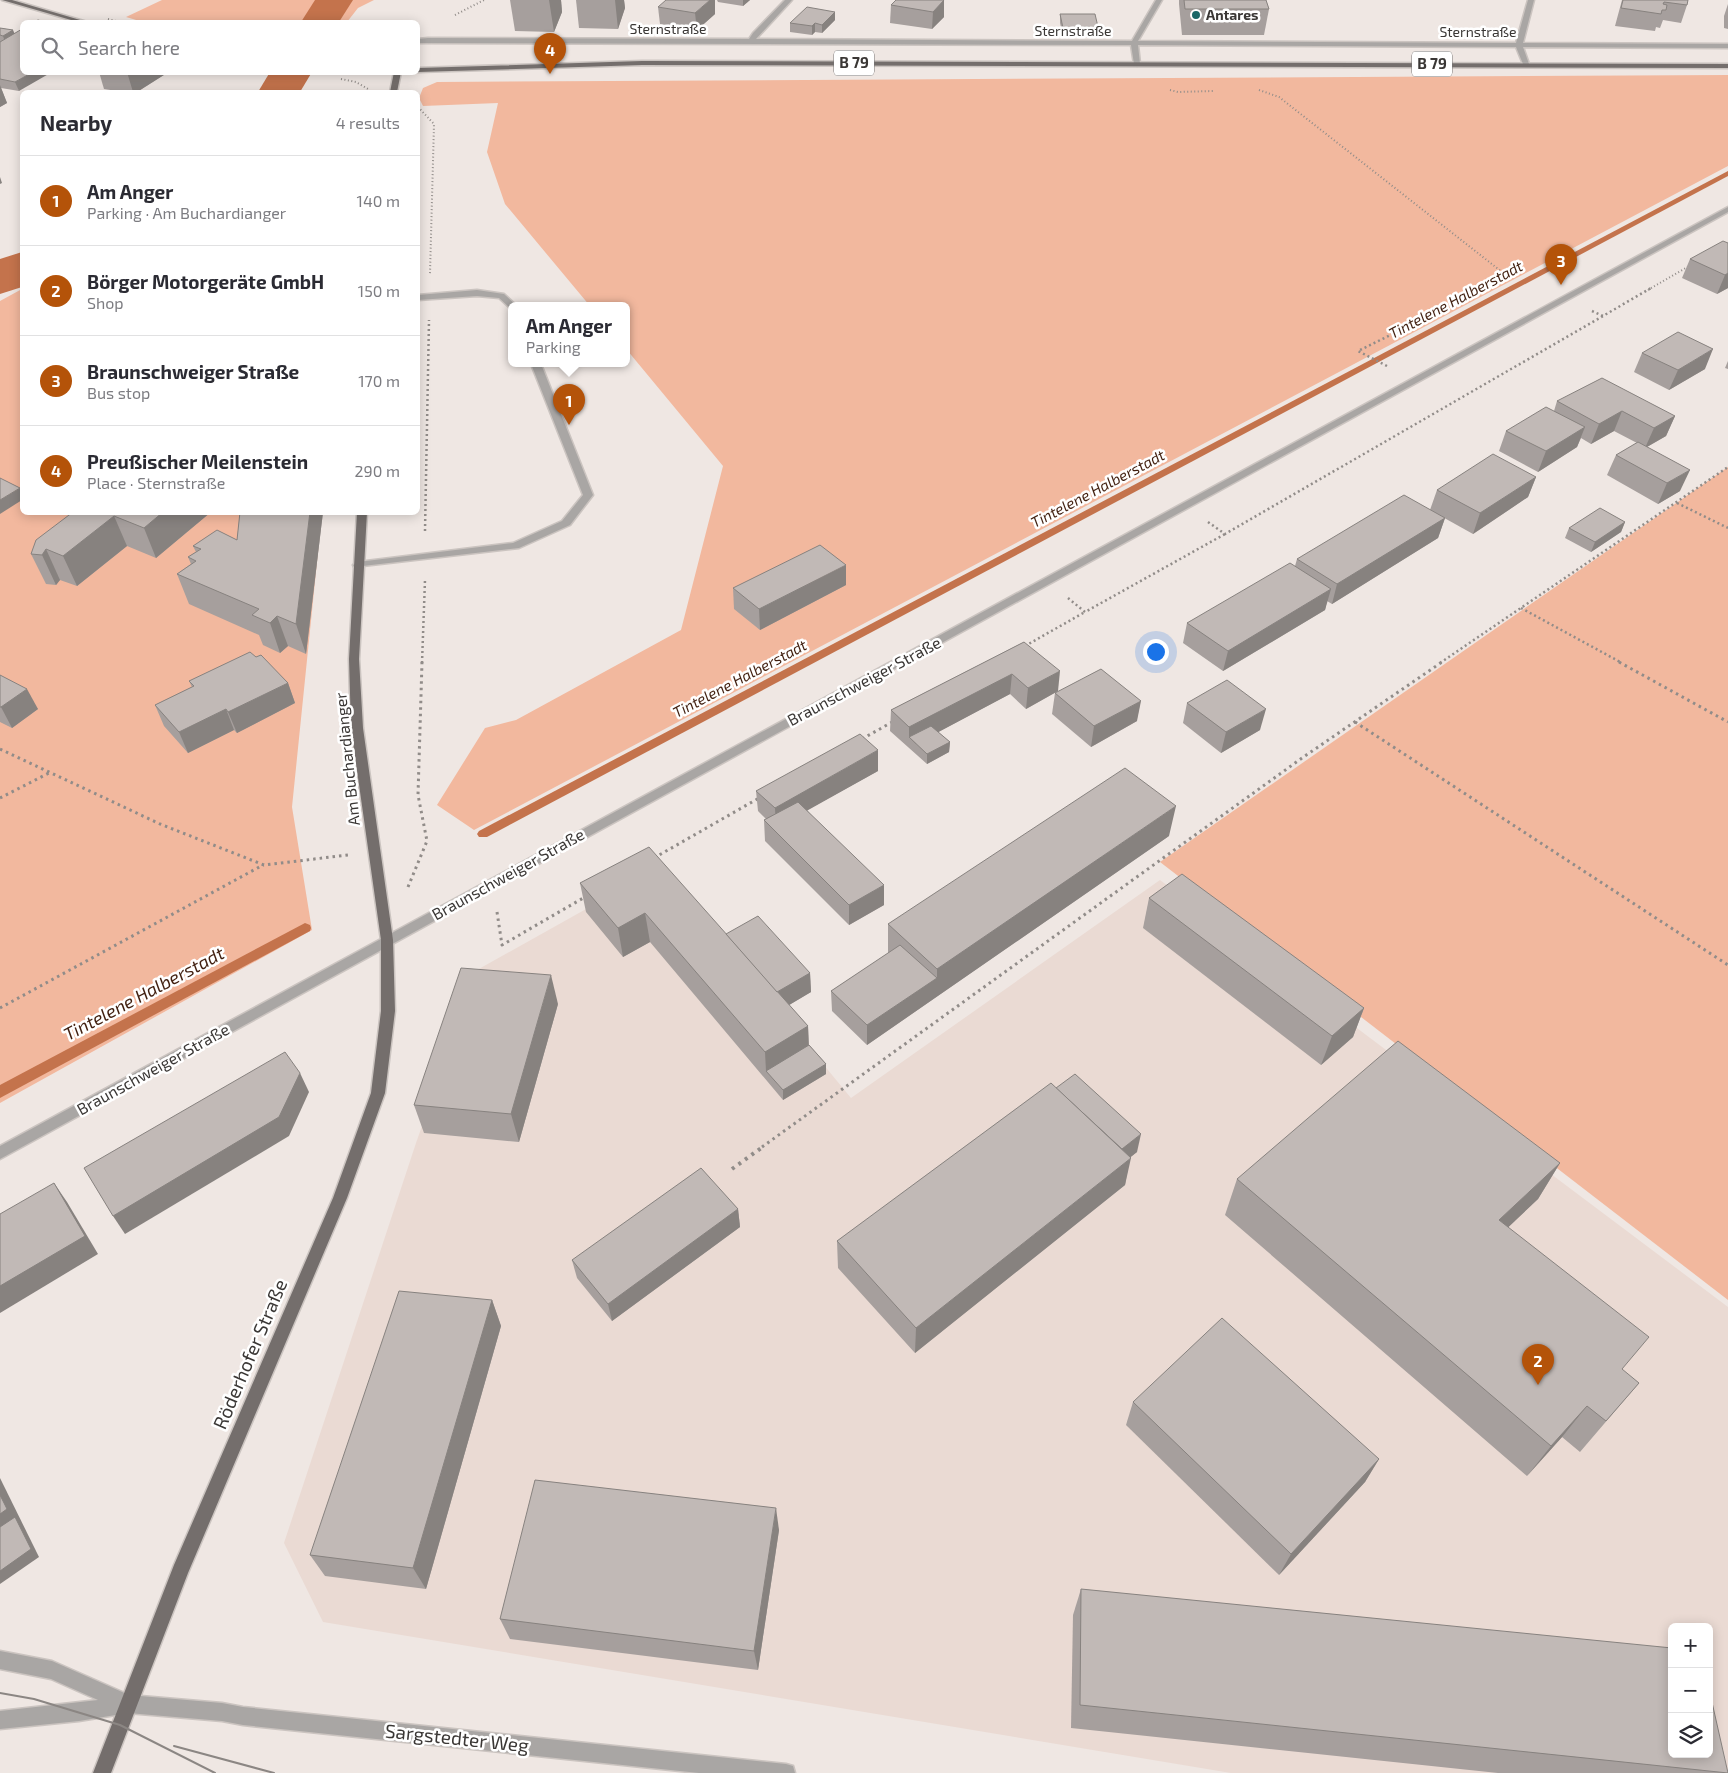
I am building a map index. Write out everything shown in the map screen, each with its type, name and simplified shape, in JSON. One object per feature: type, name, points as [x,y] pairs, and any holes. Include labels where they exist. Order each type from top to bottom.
[{"type":"main road","points":[[5,0],[77,20]]},
{"type":"main road","name":"Sternstraße","points":[[420,70],[642,63],[1728,66]]},
{"type":"main road","points":[[394,90],[397,75]]},
{"type":"main road","name":"Am Buchardianger","points":[[362,515],[354,659],[357,728],[387,940]]},
{"type":"main road","name":"Röderhofer Straße","points":[[102,1773],[180,1571],[340,1198],[378,1094],[388,1011],[387,940]]},
{"type":"street","points":[[752,42],[755,34],[789,0]]},
{"type":"street","points":[[1137,64],[1134,43],[1159,0]]},
{"type":"street","points":[[1526,64],[1519,45],[1531,0]]},
{"type":"street","name":"Sternstraße","points":[[420,41],[1728,46]]},
{"type":"street","name":"Braunschweiger Straße","points":[[0,1154],[492,882],[1047,582],[1728,209]]},
{"type":"street","points":[[420,298],[477,293],[500,296],[508,302]]},
{"type":"street","points":[[358,565],[515,546],[566,523],[588,495],[537,367]]},
{"type":"street","points":[[0,1660],[52,1670],[128,1704]]},
{"type":"street","points":[[0,1720],[79,1712],[128,1704]]},
{"type":"street","name":"Sargstedter Weg","points":[[128,1704],[222,1712],[243,1716],[786,1773]]},
{"type":"path","points":[[1137,64],[1152,87],[1178,92],[1214,91]]},
{"type":"path","points":[[341,79],[356,82],[369,90]]},
{"type":"path","points":[[1259,90],[1279,97],[1502,272],[1503,277],[1499,282],[1358,351],[1390,368]]},
{"type":"path","points":[[405,895],[427,840],[418,795],[423,675],[434,124],[420,110]]},
{"type":"path","points":[[1017,651],[1225,534],[1695,262]]},
{"type":"path","points":[[1564,299],[1603,316]]},
{"type":"path","points":[[732,1169],[1302,758],[1728,467]]},
{"type":"path","points":[[1676,502],[1728,528]]},
{"type":"path","points":[[1185,506],[1225,534]]},
{"type":"path","points":[[1047,582],[1085,612]]},
{"type":"path","points":[[1521,608],[1728,722]]},
{"type":"path","points":[[854,744],[897,719]]},
{"type":"path","points":[[1355,722],[1728,965]]},
{"type":"path","points":[[0,749],[160,824],[264,865]]},
{"type":"path","points":[[0,798],[50,773]]},
{"type":"path","points":[[648,861],[760,798]]},
{"type":"path","points":[[0,1008],[264,865],[376,852]]},
{"type":"path","points":[[492,882],[502,945],[588,896]]},
{"type":"shaded area","points":[[162,0],[374,0],[358,8],[349,20],[136,20],[126,17]]},
{"type":"shaded area","points":[[1728,75],[1728,166],[474,830],[437,805],[485,728],[516,720],[681,630],[723,466],[630,354],[630,302],[587,302],[505,204],[487,152],[498,103],[423,106],[420,96],[423,88],[437,82]]},
{"type":"shaded area","points":[[20,290],[20,515],[322,515],[292,807],[312,930],[0,1103],[0,301]]},
{"type":"shaded area","points":[[1728,467],[1728,1300],[1160,862]]},
{"type":"shaded area","points":[[661,867],[851,1098],[1160,880],[1728,1307],[1728,1773],[1231,1773],[323,1622],[284,1543],[416,1143],[477,970]]},
{"type":"building","points":[[666,0],[710,0],[695,13],[658,7]]},
{"type":"building","points":[[896,0],[944,0],[933,12],[891,5]]},
{"type":"building","points":[[1184,0],[1266,0],[1269,9],[1185,9]]},
{"type":"building","points":[[1623,0],[1688,0],[1687,5],[1664,2],[1663,4],[1667,5],[1666,10],[1662,10],[1661,14],[1621,8]]},
{"type":"building","points":[[807,7],[835,12],[822,25],[815,23],[812,26],[790,23]]},
{"type":"building","points":[[1060,14],[1095,14],[1098,27],[1063,28]]},
{"type":"building","points":[[0,28],[13,30],[3,36],[0,35]]},
{"type":"building","points":[[20,30],[20,75],[28,75],[15,82],[0,79],[0,42]]},
{"type":"building","points":[[1723,241],[1728,243],[1728,273],[1725,275],[1690,259]]},
{"type":"building","points":[[1678,332],[1713,349],[1678,370],[1642,353]]},
{"type":"building","points":[[1602,378],[1675,416],[1654,428],[1622,411],[1599,424],[1557,401]]},
{"type":"building","points":[[1546,407],[1585,427],[1546,451],[1506,431]]},
{"type":"building","points":[[1638,442],[1690,470],[1667,483],[1616,455]]},
{"type":"building","points":[[1493,454],[1536,477],[1480,513],[1437,490]]},
{"type":"building","points":[[0,478],[20,488],[0,500]]},
{"type":"building","points":[[1404,495],[1445,518],[1337,584],[1297,559]]},
{"type":"building","points":[[1600,508],[1625,522],[1595,542],[1569,528]]},
{"type":"building","points":[[69,515],[159,515],[144,528],[114,516],[63,556],[46,549],[42,555],[31,554],[36,540]]},
{"type":"building","points":[[240,515],[310,515],[296,624],[277,616],[270,623],[252,615],[259,609],[177,574],[196,561],[188,557],[201,549],[193,546],[217,530],[237,540]]},
{"type":"building","points":[[820,545],[846,565],[759,609],[733,588]]},
{"type":"building","points":[[1290,563],[1331,589],[1228,651],[1187,623]]},
{"type":"building","points":[[1024,642],[1060,671],[1028,688],[1012,674],[909,727],[891,710]]},
{"type":"building","points":[[250,652],[256,657],[261,655],[288,683],[228,712],[226,709],[179,732],[155,705],[194,686],[189,681]]},
{"type":"building","points":[[1101,669],[1141,701],[1094,726],[1055,693]]},
{"type":"building","points":[[0,675],[27,689],[1,707],[0,707]]},
{"type":"building","points":[[1227,680],[1266,709],[1226,732],[1187,703]]},
{"type":"building","points":[[931,726],[950,742],[927,754],[909,737]]},
{"type":"building","points":[[860,734],[878,750],[775,808],[756,791]]},
{"type":"building","points":[[1125,768],[1176,806],[937,969],[888,924]]},
{"type":"building","points":[[798,802],[884,885],[849,905],[764,820]]},
{"type":"building","points":[[649,847],[808,1026],[765,1052],[645,913],[618,928],[580,883]]},
{"type":"building","points":[[1182,874],[1364,1008],[1332,1036],[1149,898]]},
{"type":"building","points":[[758,916],[810,973],[777,992],[726,934]]},
{"type":"building","points":[[900,945],[937,978],[867,1025],[831,991]]},
{"type":"building","points":[[461,968],[551,975],[511,1114],[414,1105]]},
{"type":"building","points":[[1398,1041],[1560,1163],[1499,1220],[1649,1337],[1622,1369],[1639,1383],[1606,1421],[1587,1406],[1551,1446],[1237,1179]]},
{"type":"building","points":[[809,1045],[826,1064],[783,1090],[766,1071]]},
{"type":"building","points":[[285,1052],[300,1073],[279,1117],[113,1216],[84,1168]]},
{"type":"building","points":[[1075,1074],[1141,1134],[1122,1149],[1056,1088]]},
{"type":"building","points":[[1051,1083],[1131,1158],[916,1328],[837,1241]]},
{"type":"building","points":[[701,1168],[738,1209],[608,1304],[572,1260]]},
{"type":"building","points":[[54,1183],[85,1236],[0,1286],[0,1214]]},
{"type":"building","points":[[399,1291],[492,1300],[413,1568],[310,1555]]},
{"type":"building","points":[[1222,1318],[1379,1459],[1291,1554],[1133,1402]]},
{"type":"building","points":[[535,1480],[776,1508],[754,1651],[500,1619]]},
{"type":"building","points":[[0,1495],[7,1509],[0,1514]]},
{"type":"building","points":[[15,1517],[31,1549],[0,1571],[0,1527]]},
{"type":"building","points":[[1081,1589],[1668,1648],[1668,1758],[1713,1758],[1713,1707],[1728,1773],[1080,1705]]},
{"type":"waterway","points":[[321,20],[334,0]]},
{"type":"waterway","points":[[280,90],[289,75]]},
{"type":"waterway","name":"Tintelene Halberstadt","points":[[483,834],[1728,173]]},
{"type":"waterway","points":[[0,279],[20,268]]},
{"type":"waterway","name":"Tintelene Halberstadt","points":[[0,1092],[305,928]]},
{"type":"tram line","points":[[0,1693],[34,1699],[120,1725],[215,1773]]},
{"type":"tram line","points":[[174,1746],[274,1773]]},
{"type":"place","name":"Antares","points":[[1196,15]]},
{"type":"place","name":"Preußischer Meilenstein","points":[[550,74]]},
{"type":"place","name":"Braunschweiger Straße","points":[[1561,285]]},
{"type":"place","name":"Am Anger","points":[[569,425]]},
{"type":"place","name":"Börger Motorgeräte GmbH","points":[[1538,1385]]}]
